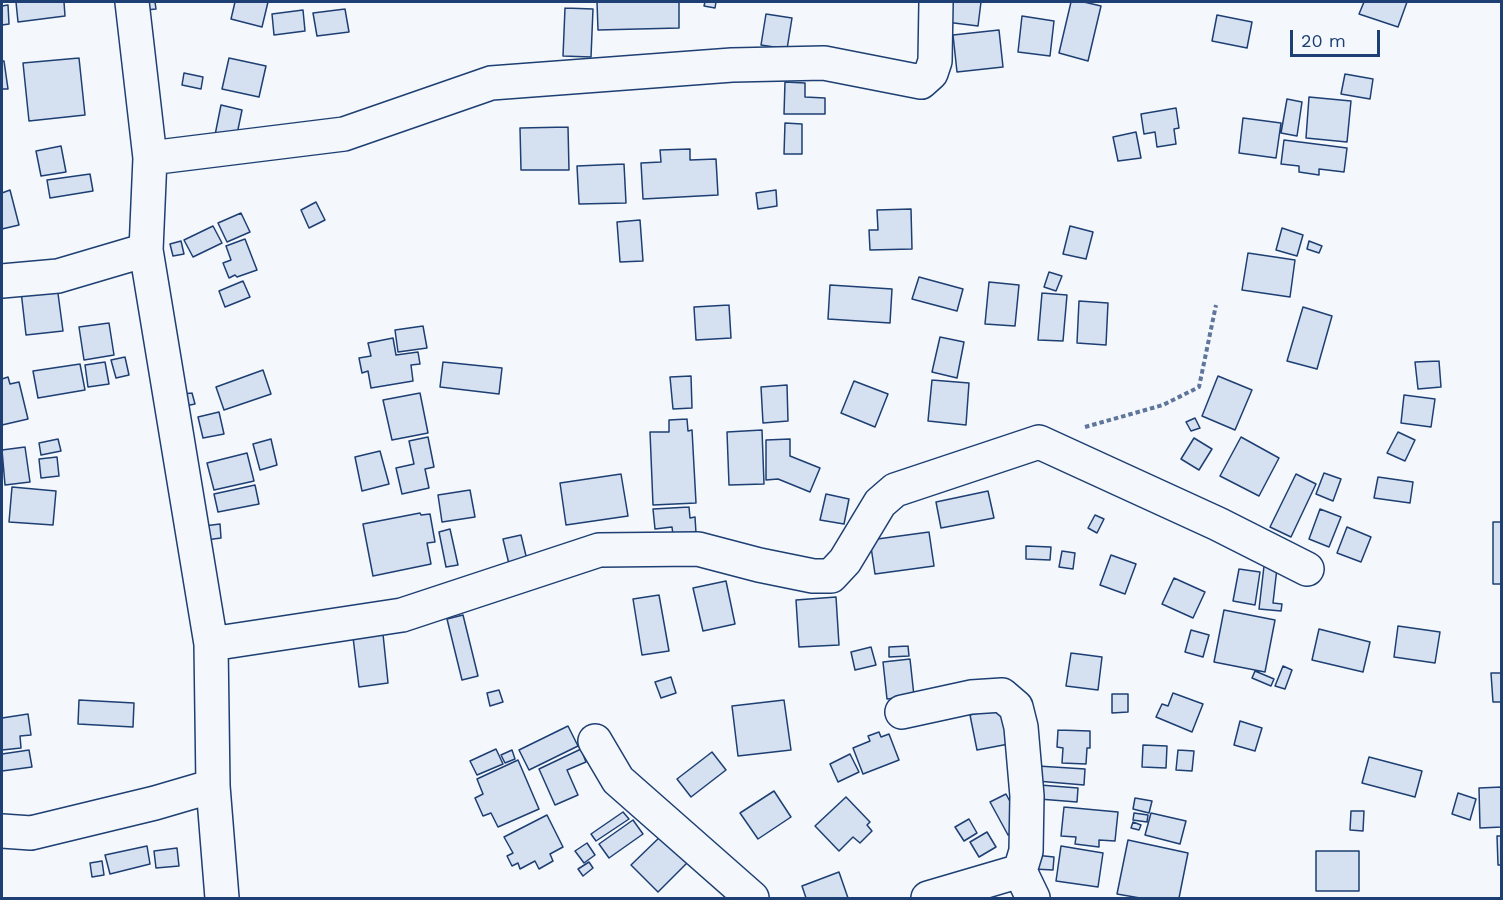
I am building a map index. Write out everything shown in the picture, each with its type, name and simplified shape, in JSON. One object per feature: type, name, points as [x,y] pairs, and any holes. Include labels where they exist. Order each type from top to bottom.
[{"type":"street","points":[[132,2],[150,158],[146,250],[211,644],[213,786],[222,898]]},
{"type":"street","points":[[150,158],[344,134],[491,83],[732,64],[824,63],[921,82],[931,73],[935,61],[936,2]]},
{"type":"street","points":[[2,281],[58,276],[146,250]]},
{"type":"street","points":[[211,644],[402,615],[599,550],[698,549],[813,576],[831,576],[845,561],[880,503],[895,490],[1039,442],[1218,524],[1307,569]]},
{"type":"street","points":[[902,712],[971,697],[1002,695],[1016,707],[1021,727],[1027,796],[1026,885],[928,898]]},
{"type":"street","points":[[595,741],[618,780],[752,898]]},
{"type":"street","points":[[2,831],[31,833],[155,803],[213,786]]},
{"type":"path","points":[[1039,442],[1104,420],[1162,405],[1199,387],[1216,305]]},
{"type":"building","points":[[16,2],[64,2],[65,16],[18,22]]},
{"type":"building","points":[[145,2],[155,2],[156,9],[146,10]]},
{"type":"building","points":[[235,2],[268,2],[262,27],[231,19]]},
{"type":"building","points":[[597,2],[679,2],[679,28],[598,30]]},
{"type":"building","points":[[705,2],[716,2],[715,8],[704,6]]},
{"type":"building","points":[[948,2],[981,2],[978,26],[946,22]]},
{"type":"building","points":[[1071,2],[1101,6],[1088,61],[1059,53]]},
{"type":"building","points":[[1364,2],[1407,2],[1398,27],[1359,14]]},
{"type":"building","points":[[8,5],[9,24],[2,25],[2,6]]},
{"type":"building","points":[[565,8],[593,9],[591,57],[563,56]]},
{"type":"building","points":[[345,9],[349,32],[317,36],[313,13]]},
{"type":"building","points":[[303,10],[305,31],[274,35],[272,14]]},
{"type":"building","points":[[766,14],[792,18],[787,49],[761,45]]},
{"type":"building","points":[[1217,15],[1252,22],[1247,48],[1212,41]]},
{"type":"building","points":[[1022,16],[1054,21],[1050,56],[1018,52]]},
{"type":"building","points":[[999,30],[1003,67],[957,72],[953,35]]},
{"type":"building","points":[[79,58],[85,115],[29,121],[23,63]]},
{"type":"building","points":[[229,58],[266,66],[259,97],[222,89]]},
{"type":"building","points":[[2,61],[4,61],[8,89],[2,89]]},
{"type":"building","points":[[184,73],[203,77],[201,89],[182,85]]},
{"type":"building","points":[[1345,74],[1373,79],[1370,99],[1341,94]]},
{"type":"building","points":[[785,82],[805,83],[805,97],[825,98],[825,114],[784,114]]},
{"type":"building","points":[[1309,97],[1351,101],[1347,142],[1306,138]]},
{"type":"building","points":[[1287,99],[1302,102],[1297,136],[1281,133]]},
{"type":"building","points":[[221,105],[242,110],[236,139],[215,135]]},
{"type":"building","points":[[1176,108],[1179,128],[1174,129],[1176,144],[1157,147],[1155,132],[1144,134],[1141,114]]},
{"type":"building","points":[[1243,118],[1281,123],[1276,158],[1239,153]]},
{"type":"building","points":[[785,123],[802,124],[802,154],[784,154]]},
{"type":"building","points":[[568,127],[569,170],[521,170],[520,128]]},
{"type":"building","points":[[1136,132],[1141,158],[1118,161],[1113,137]]},
{"type":"building","points":[[1284,140],[1347,148],[1344,172],[1319,169],[1319,175],[1299,172],[1299,166],[1281,164]]},
{"type":"building","points":[[61,146],[66,172],[41,176],[36,151]]},
{"type":"building","points":[[690,149],[690,160],[716,159],[718,195],[643,199],[641,163],[661,162],[660,150]]},
{"type":"building","points":[[624,164],[626,203],[579,204],[577,166]]},
{"type":"building","points":[[90,174],[93,191],[50,198],[47,180]]},
{"type":"building","points":[[10,190],[19,225],[2,229],[2,193]]},
{"type":"building","points":[[776,190],[777,206],[758,209],[756,193]]},
{"type":"building","points":[[316,202],[325,220],[309,228],[301,210]]},
{"type":"building","points":[[911,209],[912,249],[870,250],[869,230],[878,230],[877,210]]},
{"type":"building","points":[[241,213],[250,232],[227,242],[218,223]]},
{"type":"building","points":[[640,220],[643,261],[620,262],[617,222]]},
{"type":"building","points":[[213,226],[222,243],[193,257],[184,240]]},
{"type":"building","points":[[1070,226],[1093,232],[1086,259],[1063,254]]},
{"type":"building","points":[[1282,228],[1303,235],[1297,256],[1276,250]]},
{"type":"building","points":[[245,239],[257,270],[229,278],[223,263],[231,260],[226,246]]},
{"type":"building","points":[[181,241],[184,254],[173,256],[170,244]]},
{"type":"building","points":[[1309,241],[1322,246],[1319,253],[1307,249]]},
{"type":"building","points":[[1248,253],[1295,260],[1290,297],[1242,290]]},
{"type":"building","points":[[1049,272],[1062,276],[1056,291],[1044,287]]},
{"type":"building","points":[[919,277],[963,289],[957,311],[912,299]]},
{"type":"building","points":[[243,281],[250,297],[225,307],[219,291]]},
{"type":"building","points":[[989,282],[1019,285],[1015,326],[985,324]]},
{"type":"building","points":[[830,285],[892,289],[890,323],[828,319]]},
{"type":"building","points":[[57,286],[63,331],[26,335],[21,291]]},
{"type":"building","points":[[1042,293],[1067,295],[1063,341],[1038,340]]},
{"type":"building","points":[[1079,301],[1108,303],[1106,345],[1077,343]]},
{"type":"building","points":[[729,305],[731,338],[696,340],[694,307]]},
{"type":"building","points":[[1303,307],[1332,316],[1317,369],[1287,361]]},
{"type":"building","points":[[109,323],[114,355],[84,360],[79,327]]},
{"type":"building","points":[[423,326],[427,348],[398,352],[395,330]]},
{"type":"building","points":[[940,337],[964,342],[957,378],[932,372]]},
{"type":"building","points":[[393,338],[396,355],[418,352],[420,364],[411,365],[413,381],[371,388],[368,371],[362,373],[359,358],[371,356],[368,343]]},
{"type":"building","points":[[125,357],[129,375],[116,378],[111,360]]},
{"type":"building","points":[[1439,361],[1441,387],[1418,389],[1415,362]]},
{"type":"building","points":[[105,362],[109,384],[88,387],[85,365]]},
{"type":"building","points":[[443,362],[502,368],[499,394],[440,387]]},
{"type":"building","points":[[80,364],[85,390],[38,398],[33,371]]},
{"type":"building","points":[[263,370],[271,394],[224,410],[216,387]]},
{"type":"building","points":[[691,376],[692,408],[673,409],[670,377]]},
{"type":"building","points":[[1218,376],[1252,390],[1235,430],[1202,416]]},
{"type":"building","points":[[8,377],[10,384],[19,382],[28,419],[2,425],[2,379]]},
{"type":"building","points":[[932,380],[969,383],[966,425],[928,421]]},
{"type":"building","points":[[854,381],[888,394],[875,427],[841,413]]},
{"type":"building","points":[[787,385],[788,421],[763,423],[761,387]]},
{"type":"building","points":[[192,393],[195,404],[185,406],[182,394]]},
{"type":"building","points":[[420,393],[428,433],[392,440],[383,400]]},
{"type":"building","points":[[1404,395],[1435,399],[1431,427],[1401,423]]},
{"type":"building","points":[[219,412],[224,434],[203,438],[198,417]]},
{"type":"building","points":[[1195,418],[1200,428],[1191,431],[1186,422]]},
{"type":"building","points":[[687,419],[688,431],[692,430],[696,503],[653,505],[650,432],[669,432],[669,420]]},
{"type":"building","points":[[762,430],[764,484],[729,485],[727,432]]},
{"type":"building","points":[[1398,432],[1415,440],[1405,461],[1387,453]]},
{"type":"building","points":[[428,437],[434,467],[425,469],[429,488],[402,494],[396,468],[414,464],[409,441]]},
{"type":"building","points":[[1241,437],[1279,458],[1259,496],[1220,476]]},
{"type":"building","points":[[1194,438],[1212,449],[1199,470],[1181,459]]},
{"type":"building","points":[[58,439],[61,451],[41,455],[39,443]]},
{"type":"building","points":[[271,439],[277,465],[260,470],[253,444]]},
{"type":"building","points":[[790,439],[790,456],[820,468],[810,492],[778,479],[766,480],[766,440]]},
{"type":"building","points":[[25,447],[30,482],[5,485],[2,450]]},
{"type":"building","points":[[380,451],[389,484],[362,491],[355,457]]},
{"type":"building","points":[[247,453],[254,481],[214,490],[207,463]]},
{"type":"building","points":[[57,457],[59,476],[41,478],[39,459]]},
{"type":"building","points":[[1324,473],[1341,479],[1333,501],[1316,494]]},
{"type":"building","points":[[621,474],[628,516],[566,525],[560,483]]},
{"type":"building","points":[[1296,474],[1316,484],[1291,537],[1270,527]]},
{"type":"building","points":[[1378,477],[1413,482],[1410,503],[1374,498]]},
{"type":"building","points":[[255,485],[259,504],[218,512],[214,494]]},
{"type":"building","points":[[12,487],[56,491],[53,525],[9,522]]},
{"type":"building","points":[[470,490],[475,517],[442,522],[438,495]]},
{"type":"building","points":[[988,491],[994,518],[941,528],[936,502]]},
{"type":"building","points":[[826,494],[849,499],[844,524],[820,520]]},
{"type":"building","points":[[689,507],[690,518],[695,517],[696,533],[673,535],[672,527],[655,529],[653,509]]},
{"type":"building","points":[[1320,509],[1341,517],[1329,547],[1309,539]]},
{"type":"building","points":[[420,513],[421,515],[430,514],[435,542],[427,543],[431,564],[373,576],[363,524]]},
{"type":"building","points":[[1095,515],[1104,519],[1097,533],[1088,528]]},
{"type":"building","points":[[1493,522],[1502,522],[1502,584],[1493,584]]},
{"type":"building","points":[[220,524],[221,538],[206,540],[204,526]]},
{"type":"building","points":[[1347,527],[1371,537],[1361,562],[1337,553]]},
{"type":"building","points":[[450,529],[458,565],[446,567],[439,532]]},
{"type":"building","points":[[929,532],[934,566],[875,574],[870,540]]},
{"type":"building","points":[[521,535],[527,560],[509,564],[503,539]]},
{"type":"building","points":[[1026,546],[1051,547],[1050,560],[1026,559]]},
{"type":"building","points":[[1062,551],[1075,553],[1073,569],[1059,567]]},
{"type":"building","points":[[1111,555],[1136,564],[1125,594],[1100,585]]},
{"type":"building","points":[[1264,566],[1277,568],[1273,603],[1282,604],[1281,611],[1259,609]]},
{"type":"building","points":[[1239,569],[1260,572],[1255,605],[1233,601]]},
{"type":"building","points":[[1174,578],[1205,592],[1193,618],[1162,604]]},
{"type":"building","points":[[726,581],[735,624],[703,631],[693,588]]},
{"type":"building","points":[[659,595],[669,651],[642,655],[633,599]]},
{"type":"building","points":[[836,597],[839,645],[799,647],[796,600]]},
{"type":"building","points":[[1224,610],[1275,620],[1265,672],[1214,662]]},
{"type":"building","points":[[463,615],[478,676],[462,680],[447,619]]},
{"type":"building","points":[[1398,626],[1440,632],[1435,663],[1394,657]]},
{"type":"building","points":[[1319,629],[1370,642],[1363,672],[1312,660]]},
{"type":"building","points":[[1191,630],[1209,635],[1203,657],[1185,652]]},
{"type":"building","points":[[383,634],[388,683],[359,687],[353,637]]},
{"type":"building","points":[[908,646],[909,656],[889,657],[889,647]]},
{"type":"building","points":[[871,647],[876,665],[855,670],[851,652]]},
{"type":"building","points":[[1071,653],[1102,657],[1098,690],[1066,686]]},
{"type":"building","points":[[910,659],[914,696],[887,699],[883,662]]},
{"type":"building","points":[[1283,666],[1292,670],[1285,689],[1275,686]]},
{"type":"building","points":[[1255,671],[1274,679],[1271,686],[1252,678]]},
{"type":"building","points":[[1491,673],[1502,673],[1502,702],[1493,702]]},
{"type":"building","points":[[671,677],[676,693],[661,698],[655,682]]},
{"type":"building","points":[[499,690],[503,702],[490,706],[487,693]]},
{"type":"building","points":[[1173,693],[1203,704],[1192,732],[1156,717],[1162,704],[1168,706]]},
{"type":"building","points":[[1112,694],[1128,694],[1128,712],[1112,713]]},
{"type":"building","points":[[79,700],[134,703],[133,727],[78,724]]},
{"type":"building","points":[[784,700],[791,750],[738,756],[732,706]]},
{"type":"building","points":[[1006,707],[1014,743],[977,750],[970,715]]},
{"type":"building","points":[[28,714],[31,735],[20,736],[21,748],[2,750],[2,718]]},
{"type":"building","points":[[1240,721],[1262,728],[1255,751],[1234,745]]},
{"type":"building","points":[[568,726],[578,746],[529,770],[519,750]]},
{"type":"building","points":[[1058,730],[1090,731],[1090,748],[1087,748],[1086,764],[1062,763],[1063,748],[1057,747]]},
{"type":"building","points":[[879,732],[881,737],[889,734],[899,760],[863,774],[853,748],[870,741],[868,736]]},
{"type":"building","points":[[1143,745],[1167,746],[1166,768],[1142,767]]},
{"type":"building","points":[[496,749],[503,764],[477,775],[470,761]]},
{"type":"building","points":[[581,749],[586,762],[567,770],[578,795],[555,805],[539,769]]},
{"type":"building","points":[[29,750],[32,767],[2,771],[2,754]]},
{"type":"building","points":[[512,750],[515,759],[505,763],[501,755]]},
{"type":"building","points":[[1178,750],[1194,751],[1192,771],[1176,770]]},
{"type":"building","points":[[712,752],[726,770],[691,797],[677,779]]},
{"type":"building","points":[[850,754],[859,772],[838,782],[830,764]]},
{"type":"building","points":[[1369,757],[1422,771],[1415,797],[1362,783]]},
{"type":"building","points":[[518,760],[539,809],[498,827],[491,813],[483,816],[475,798],[483,794],[477,779]]},
{"type":"building","points":[[1038,766],[1085,769],[1084,785],[1037,781]]},
{"type":"building","points":[[1040,785],[1078,788],[1077,802],[1039,799]]},
{"type":"building","points":[[1502,787],[1502,827],[1480,828],[1479,788]]},
{"type":"building","points":[[774,791],[791,817],[758,839],[740,813]]},
{"type":"building","points":[[1458,793],[1476,799],[1470,820],[1452,814]]},
{"type":"building","points":[[1006,794],[1023,826],[1008,835],[990,802]]},
{"type":"building","points":[[846,797],[870,822],[867,825],[872,831],[860,843],[853,837],[839,851],[815,826]]},
{"type":"building","points":[[1135,798],[1152,801],[1149,813],[1133,809]]},
{"type":"building","points":[[1064,807],[1118,812],[1115,841],[1099,840],[1099,847],[1075,844],[1076,837],[1061,836]]},
{"type":"building","points":[[1351,811],[1364,811],[1363,831],[1350,830]]},
{"type":"building","points":[[623,812],[629,819],[596,841],[591,834]]},
{"type":"building","points":[[1134,813],[1148,815],[1147,822],[1133,820]]},
{"type":"building","points":[[1151,813],[1186,821],[1180,844],[1145,835]]},
{"type":"building","points":[[547,815],[563,847],[550,854],[553,861],[539,869],[535,861],[520,869],[518,863],[512,866],[507,856],[513,853],[504,837]]},
{"type":"building","points":[[969,819],[977,833],[964,841],[955,827]]},
{"type":"building","points":[[633,820],[643,834],[609,858],[599,844]]},
{"type":"building","points":[[1133,822],[1141,825],[1139,830],[1131,828]]},
{"type":"building","points":[[987,832],[996,847],[979,857],[970,842]]},
{"type":"building","points":[[663,834],[689,861],[658,892],[631,865]]},
{"type":"building","points":[[1497,836],[1502,836],[1502,865],[1498,865]]},
{"type":"building","points":[[1128,840],[1188,853],[1179,898],[1140,898],[1117,894]]},
{"type":"building","points":[[587,843],[595,855],[584,863],[575,851]]},
{"type":"building","points":[[147,846],[150,864],[110,874],[105,855]]},
{"type":"building","points":[[1061,846],[1103,853],[1098,887],[1056,881]]},
{"type":"building","points":[[177,848],[179,866],[156,868],[154,851]]},
{"type":"building","points":[[1316,851],[1359,851],[1359,891],[1316,891]]},
{"type":"building","points":[[1035,855],[1054,857],[1053,870],[1034,869]]},
{"type":"building","points":[[102,861],[104,875],[92,877],[90,863]]},
{"type":"building","points":[[589,862],[593,868],[583,876],[578,869]]},
{"type":"building","points":[[839,872],[848,898],[806,898],[802,886]]}]
